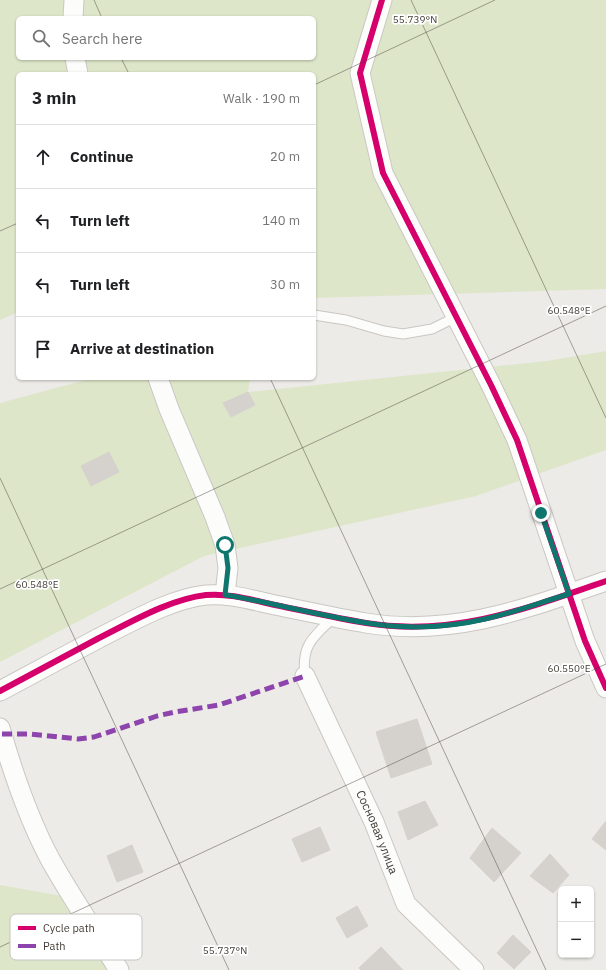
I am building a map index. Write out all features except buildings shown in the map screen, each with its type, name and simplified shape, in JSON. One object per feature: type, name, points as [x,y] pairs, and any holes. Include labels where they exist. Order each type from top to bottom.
[{"type":"street","points":[[73,16],[74,0]]},
{"type":"street","points":[[382,0],[360,74],[383,173],[491,385],[517,440],[584,641],[606,688]]},
{"type":"street","points":[[75,60],[78,72]]},
{"type":"street","points":[[159,380],[225,545],[228,568],[225,595]]},
{"type":"street","points":[[0,691],[131,622],[179,601],[205,595],[247,597],[334,617],[368,623],[396,626],[427,626],[457,624],[485,619],[569,594],[606,580]]},
{"type":"street","name":"Сосновая улица","points":[[305,676],[374,822],[406,904],[474,970]]},
{"type":"street","points":[[0,728],[17,784],[32,821],[50,858],[84,914]]},
{"type":"street","points":[[114,960],[120,970]]},
{"type":"lane","points":[[316,315],[346,320],[384,331],[403,334],[432,329],[456,317]]},
{"type":"lane","points":[[305,676],[303,662],[306,650],[317,634],[334,617]]},
{"type":"green space","points":[[0,0],[606,0],[606,289],[316,298],[316,72],[16,72],[16,313],[0,320]]},
{"type":"green space","points":[[606,351],[606,450],[476,496],[204,556],[0,662],[0,403],[86,380],[250,380],[248,392],[547,361]]},
{"type":"green space","points":[[0,885],[68,897],[81,914],[10,914],[10,960],[116,960],[124,970],[0,970]]},
{"type":"marked path","points":[[2,734],[30,734],[78,739],[94,737],[157,716],[219,705],[305,676]]},
{"type":"cycle path","points":[[382,0],[360,73],[383,173],[491,385],[517,440],[585,641],[606,688]]},
{"type":"cycle path","points":[[0,691],[137,618],[165,606],[192,597],[206,595],[232,596],[366,623],[398,626],[429,626],[488,618],[547,601],[606,581]]},
{"type":"route","points":[[225,545],[228,568],[225,595],[247,597],[267,603],[368,623],[396,626],[457,624],[485,619],[569,594],[541,513]]}]
